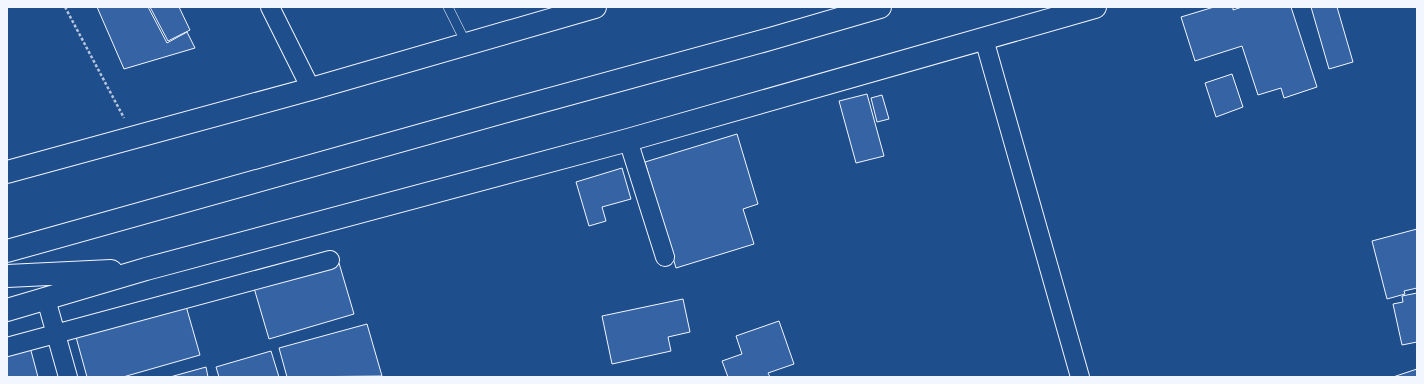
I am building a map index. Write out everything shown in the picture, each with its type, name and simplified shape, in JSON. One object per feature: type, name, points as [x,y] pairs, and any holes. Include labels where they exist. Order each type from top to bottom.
[{"type":"highway","points":[[9,168],[135,138],[595,7]]},
{"type":"highway","points":[[7,251],[770,39],[880,7]]},
{"type":"highway","points":[[7,310],[146,269],[628,140],[1095,7]]},
{"type":"highway","points":[[7,276],[146,269]]},
{"type":"street","points":[[270,7],[311,89]]},
{"type":"street","points":[[984,39],[1080,377]]},
{"type":"street","points":[[628,140],[665,257]]},
{"type":"street","points":[[7,347],[330,260]]},
{"type":"street","points":[[46,299],[68,377]]},
{"type":"lane","points":[[448,7],[466,43]]},
{"type":"path","points":[[65,7],[135,138]]},
{"type":"building","points":[[97,7],[148,7],[167,43],[187,32],[195,48],[124,69]]},
{"type":"building","points":[[150,7],[179,7],[190,30],[168,41]]},
{"type":"building","points":[[1214,7],[1233,7],[1233,10],[1242,7],[1291,7],[1317,87],[1284,98],[1281,88],[1258,95],[1242,46],[1195,61],[1181,17]]},
{"type":"building","points":[[1311,7],[1337,7],[1353,62],[1329,69]]},
{"type":"building","points":[[1232,74],[1243,107],[1216,117],[1205,83]]},
{"type":"building","points":[[867,94],[884,156],[856,163],[839,101]]},
{"type":"building","points":[[882,95],[889,119],[877,122],[871,98]]},
{"type":"building","points":[[737,134],[758,204],[743,209],[754,244],[676,268],[645,162]]},
{"type":"building","points":[[622,168],[631,199],[602,207],[606,221],[589,226],[576,182]]},
{"type":"building","points":[[1417,229],[1417,288],[1404,291],[1405,294],[1387,299],[1372,241]]},
{"type":"building","points":[[339,263],[354,314],[269,339],[254,288]]},
{"type":"building","points":[[1417,293],[1417,342],[1402,345],[1393,304],[1403,302],[1402,296]]},
{"type":"building","points":[[683,299],[690,332],[668,337],[671,351],[612,364],[602,316]]},
{"type":"building","points":[[186,306],[200,355],[123,377],[87,377],[76,337]]},
{"type":"building","points":[[779,321],[794,364],[768,373],[770,377],[728,377],[722,361],[742,354],[736,336]]},
{"type":"building","points":[[367,324],[382,376],[287,377],[279,348]]},
{"type":"building","points":[[30,347],[38,377],[7,377],[7,353]]},
{"type":"building","points":[[271,351],[279,377],[219,377],[216,367]]},
{"type":"building","points":[[206,367],[208,377],[170,377]]},
{"type":"building","points":[[1417,369],[1417,377],[1393,377]]}]
